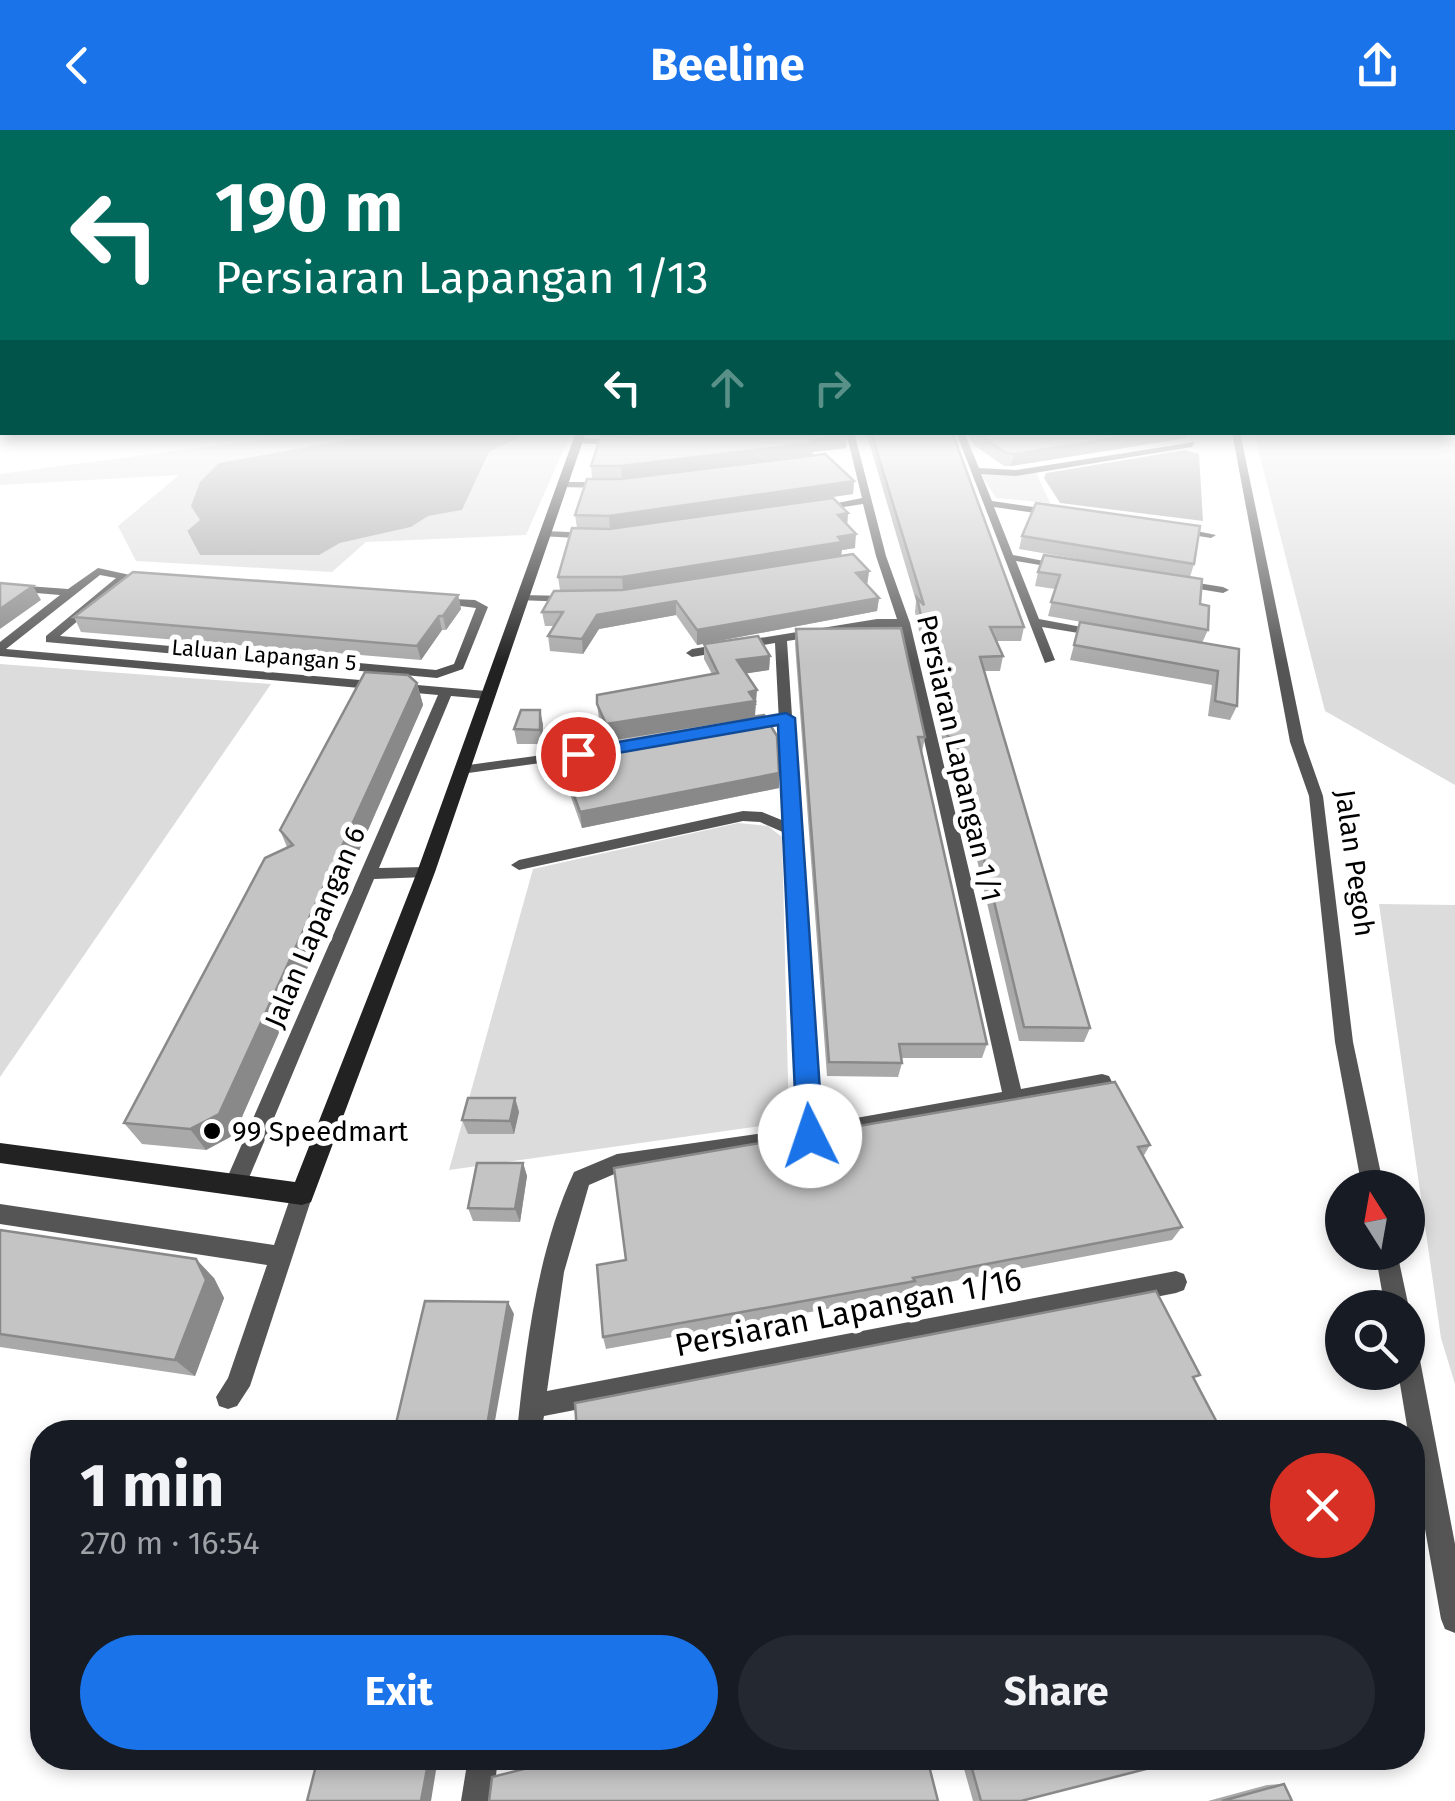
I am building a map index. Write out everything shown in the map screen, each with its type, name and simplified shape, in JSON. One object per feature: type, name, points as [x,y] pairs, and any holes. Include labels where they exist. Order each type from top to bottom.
[{"type":"street","points":[[228,1397],[238,1386],[302,1194],[426,872],[554,507]]},
{"type":"street","points":[[796,511],[822,507]]},
{"type":"street","name":"Persiaran Lapangan 1/1","points":[[869,507],[904,624],[1013,1097]]},
{"type":"street","points":[[989,507],[1049,660]]},
{"type":"street","points":[[1014,507],[1062,514]]},
{"type":"street","name":"Jalan Pegoh","points":[[1251,507],[1297,742],[1316,796],[1344,1042],[1369,1170]]},
{"type":"street","points":[[1155,527],[1211,535]]},
{"type":"street","points":[[544,534],[610,536]]},
{"type":"street","points":[[863,559],[882,556]]},
{"type":"street","points":[[1008,557],[1086,569]]},
{"type":"street","points":[[0,650],[98,571],[162,581]]},
{"type":"street","points":[[118,577],[49,637],[437,674],[460,666],[481,605],[417,599]]},
{"type":"street","points":[[1164,581],[1223,590]]},
{"type":"street","points":[[0,588],[72,593]]},
{"type":"street","points":[[521,598],[592,599]]},
{"type":"street","points":[[1034,622],[1108,636]]},
{"type":"street","points":[[692,653],[877,623],[904,624]]},
{"type":"street","points":[[781,638],[810,1136]]},
{"type":"street","name":"Laluan Lapangan 5","points":[[0,650],[486,695]]},
{"type":"street","name":"Jalan Lapangan 6","points":[[235,1185],[446,692]]},
{"type":"street","points":[[768,722],[786,718]]},
{"type":"street","points":[[461,770],[597,751]]},
{"type":"street","points":[[519,865],[743,816],[762,817],[792,830]]},
{"type":"street","points":[[368,874],[426,872]]},
{"type":"street","points":[[531,1420],[566,1216],[581,1179],[616,1163],[810,1136],[1102,1082]]},
{"type":"street","points":[[0,1153],[302,1194]]},
{"type":"street","points":[[0,1214],[281,1258]]},
{"type":"street","name":"Persiaran Lapangan 1/16","points":[[533,1406],[1176,1282]]},
{"type":"street","points":[[1413,1390],[1419,1420]]},
{"type":"street","points":[[1425,1453],[1455,1618]]},
{"type":"street","points":[[477,1801],[481,1770]]},
{"type":"shaded area","points":[[141,507],[204,507],[200,520],[187,532],[200,555],[318,555],[340,543],[411,527],[427,516],[463,507],[538,507],[526,535],[366,542],[332,572],[136,561],[118,526]]},
{"type":"shaded area","points":[[192,507],[463,507],[428,516],[411,527],[340,543],[319,555],[200,555],[187,531],[200,520]]},
{"type":"shaded area","points":[[1092,507],[1202,507],[1203,521]]},
{"type":"shaded area","points":[[1273,507],[1455,507],[1455,785],[1325,711]]},
{"type":"shaded area","points":[[0,664],[271,684],[0,1077]]},
{"type":"shaded area","points":[[738,823],[768,826],[782,837],[789,1122],[449,1170],[533,869]]},
{"type":"shaded area","points":[[1379,904],[1455,905],[1455,1384],[1441,1338],[1425,1226],[1425,1170],[1417,1170]]},
{"type":"building","points":[[578,507],[672,507],[609,516],[575,515]]},
{"type":"building","points":[[768,507],[842,507],[848,513],[838,515],[856,534],[838,537],[842,542],[622,577],[558,577],[572,528],[609,529]]},
{"type":"building","points":[[894,507],[980,507],[1024,627],[990,627],[1003,656],[980,657],[1090,1028],[1024,1027],[955,737],[948,737],[917,598],[924,605]]},
{"type":"building","points":[[1034,507],[1064,507],[1200,526],[1194,564],[1022,536]]},
{"type":"building","points":[[853,554],[869,571],[856,573],[879,598],[697,630],[676,601],[597,615],[582,639],[548,636],[563,612],[542,612],[554,591],[622,590]]},
{"type":"building","points":[[1044,555],[1202,579],[1200,604],[1209,606],[1208,630],[1051,602],[1060,575],[1038,572]]},
{"type":"building","points":[[133,572],[458,595],[417,646],[74,617]]},
{"type":"building","points":[[0,583],[33,586],[0,609]]},
{"type":"building","points":[[1080,622],[1239,649],[1237,706],[1215,701],[1218,671],[1074,645]]},
{"type":"building","points":[[901,628],[925,737],[918,737],[987,1044],[899,1044],[902,1063],[829,1062],[796,629]]},
{"type":"building","points":[[758,636],[770,656],[737,660],[757,690],[749,692],[755,701],[606,724],[597,695],[718,673],[704,644]]},
{"type":"building","points":[[365,672],[408,675],[417,683],[219,1114],[190,1129],[124,1123],[265,858],[293,845],[280,830]]},
{"type":"building","points":[[521,710],[540,710],[540,730],[514,729]]},
{"type":"building","points":[[764,715],[777,736],[779,773],[580,812],[557,748]]},
{"type":"building","points":[[1115,1082],[1150,1145],[1138,1147],[1182,1227],[913,1278],[915,1281],[603,1337],[597,1265],[626,1260],[614,1168]]},
{"type":"building","points":[[468,1098],[515,1098],[510,1121],[462,1120]]},
{"type":"building","points":[[477,1163],[523,1163],[515,1209],[468,1208]]},
{"type":"building","points":[[0,1230],[196,1259],[206,1280],[175,1360],[0,1334]]},
{"type":"building","points":[[1156,1291],[1200,1375],[1193,1377],[1216,1420],[576,1420],[575,1403]]},
{"type":"building","points":[[425,1301],[508,1302],[488,1420],[397,1420]]},
{"type":"building","points":[[315,1770],[427,1770],[421,1801],[307,1801]]},
{"type":"building","points":[[520,1770],[930,1770],[938,1801],[489,1801],[492,1777]]},
{"type":"building","points":[[972,1770],[1142,1770],[1021,1801],[981,1801]]},
{"type":"building","points":[[1284,1784],[1292,1801],[1222,1801]]},
{"type":"place","name":"99 Speedmart","points":[[212,1131]]},
{"type":"route","points":[[578,754],[786,718],[810,1136]]}]
